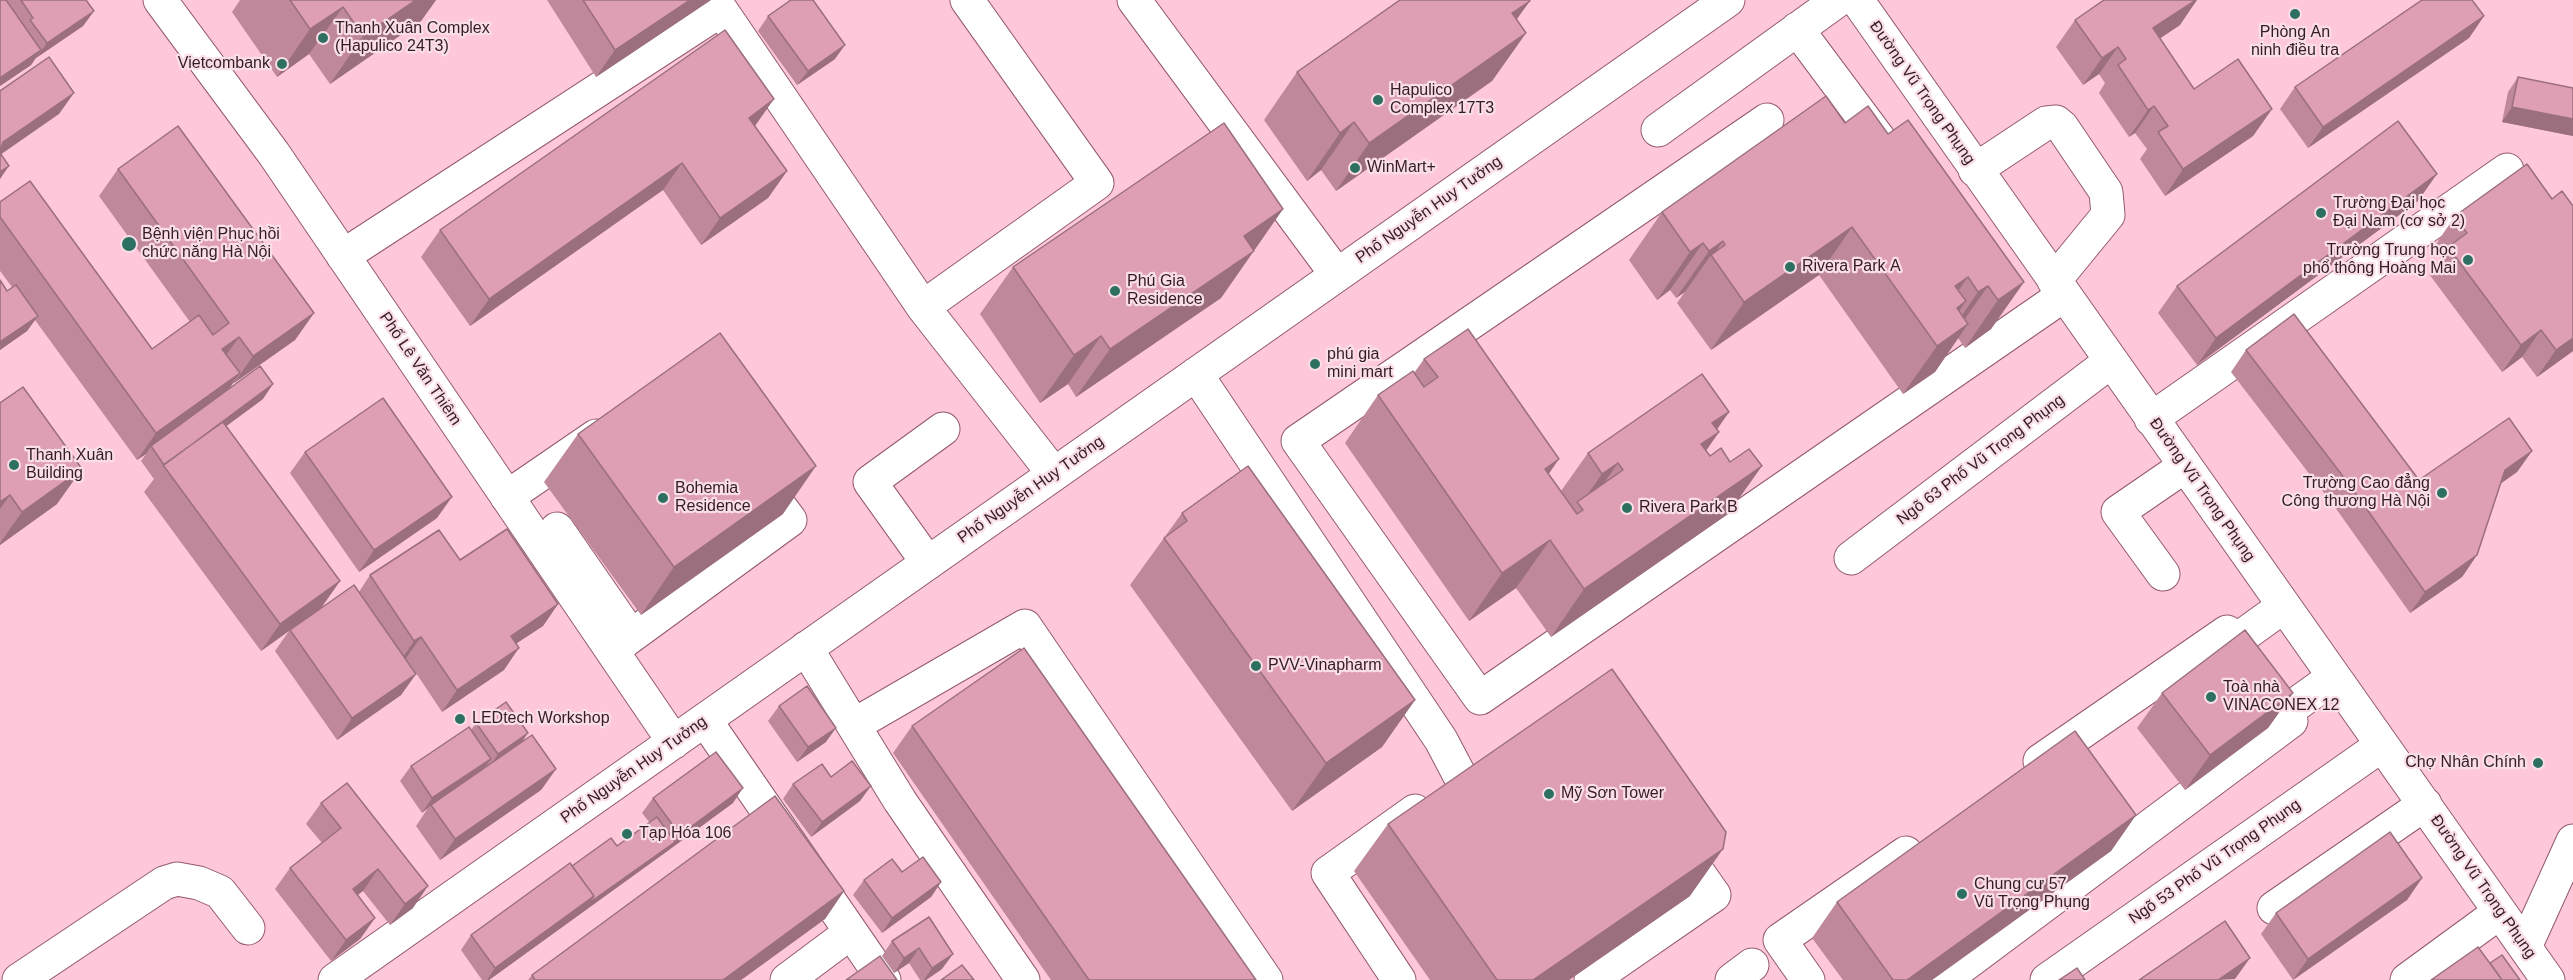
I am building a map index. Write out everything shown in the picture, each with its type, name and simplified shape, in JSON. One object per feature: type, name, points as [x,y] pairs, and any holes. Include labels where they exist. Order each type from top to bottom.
[{"type":"street","name":"Phố Lê Văn Thiêm","points":[[160,0],[274,154],[343,256],[516,491],[621,643],[674,742]]},
{"type":"street","points":[[923,307],[1097,183],[966,0]]},
{"type":"street","points":[[1134,0],[1337,275]]},
{"type":"street","name":"Phố Nguyễn Huy Tưởng","points":[[335,980],[1728,0]]},
{"type":"street","points":[[1658,130],[1838,0]]},
{"type":"street","name":"Đường Vũ Trọng Phụng","points":[[1857,0],[2110,362],[2548,980]]},
{"type":"street","points":[[343,256],[728,5],[923,307],[1054,474]]},
{"type":"street","points":[[1797,29],[1905,173]]},
{"type":"street","points":[[1767,120],[1298,441],[1480,698],[2019,327],[2059,288],[2108,215],[2106,192],[2062,127],[2056,122],[2046,123],[1975,170]]},
{"type":"street","points":[[2151,419],[2507,170]]},
{"type":"street","points":[[1998,298],[2019,327]]},
{"type":"street","name":"Ngõ 63 Phố Vũ Trọng Phụng","points":[[1851,558],[2110,362]]},
{"type":"street","points":[[1196,374],[1441,740],[1461,778]]},
{"type":"street","points":[[516,491],[624,416]]},
{"type":"street","points":[[928,563],[870,482],[943,429]]},
{"type":"street","points":[[621,643],[790,520],[740,452]]},
{"type":"street","points":[[2163,574],[2118,512],[2185,466]]},
{"type":"street","points":[[2013,780],[2227,632],[2234,642],[2284,606]]},
{"type":"street","points":[[855,724],[1025,626],[1266,980]]},
{"type":"street","points":[[806,648],[855,724],[900,801],[1023,980]]},
{"type":"street","points":[[1944,980],[2291,721],[2284,713],[2334,677]]},
{"type":"street","points":[[705,720],[884,980]]},
{"type":"street","name":"Ngõ 53 Phố Vũ Trọng Phụng","points":[[2047,980],[2382,745]]},
{"type":"street","points":[[1399,980],[1328,873],[1461,778],[1491,760]]},
{"type":"street","points":[[2274,908],[2425,804]]},
{"type":"street","points":[[1591,980],[1714,895],[1661,819]]},
{"type":"street","points":[[1808,980],[1780,940],[1935,833]]},
{"type":"street","points":[[2525,947],[2573,841]]},
{"type":"street","points":[[19,980],[164,883],[177,879],[199,883],[220,892],[248,928]]},
{"type":"street","points":[[2407,980],[2500,912]]},
{"type":"street","points":[[787,980],[850,933]]},
{"type":"building","points":[[0,0],[6,0],[41,50],[0,78]]},
{"type":"building","points":[[21,0],[86,0],[94,11],[47,43],[30,20],[33,18]]},
{"type":"building","points":[[290,0],[416,0],[363,36],[343,7],[310,29]]},
{"type":"building","points":[[583,0],[690,0],[615,50]]},
{"type":"building","points":[[791,0],[813,0],[845,45],[808,71],[768,16]]},
{"type":"building","name":"Hapulico Complex 17T3","points":[[1400,0],[1529,0],[1512,13],[1526,33],[1369,143],[1354,122],[1340,133],[1297,72]]},
{"type":"building","points":[[2104,0],[2196,0],[2153,28],[2194,89],[2238,59],[2272,109],[2183,169],[2158,132],[2168,126],[2154,106],[2148,110],[2118,65],[2126,59],[2118,47],[2102,58],[2075,20]]},
{"type":"building","points":[[2422,0],[2472,0],[2484,16],[2323,127],[2295,87]]},
{"type":"building","points":[[725,30],[774,99],[749,118],[787,171],[720,218],[682,163],[489,299],[440,230]]},
{"type":"building","points":[[49,57],[74,93],[3,142],[0,153],[0,91]]},
{"type":"building","points":[[2518,77],[2573,88],[2573,119],[2512,107]]},
{"type":"building","points":[[1826,96],[1845,123],[1868,106],[1888,134],[1908,120],[2024,282],[1998,300],[1988,286],[1978,292],[1968,277],[1955,286],[1966,301],[1957,308],[1968,324],[1937,346],[1852,227],[1744,302],[1711,255],[1725,245],[1723,241],[1709,251],[1703,243],[1690,252],[1662,212]]},
{"type":"building","points":[[2398,121],[2437,174],[2216,338],[2177,286]]},
{"type":"building","name":"Phú Gia Residence","points":[[1224,123],[1283,209],[1244,236],[1254,251],[1110,349],[1101,336],[1074,355],[1013,267]]},
{"type":"building","points":[[178,126],[314,313],[253,356],[239,337],[222,349],[240,373],[156,433],[0,217],[0,202],[30,181],[152,349],[199,315],[213,335],[229,323],[118,169]]},
{"type":"building","points":[[0,153],[9,166],[0,172]]},
{"type":"building","points":[[2527,164],[2552,199],[2562,191],[2573,206],[2573,338],[2556,350],[2541,330],[2521,345],[2448,247],[2467,233],[2455,216]]},
{"type":"building","points":[[0,280],[7,291],[16,285],[38,316],[0,342]]},
{"type":"building","points":[[2294,314],[2419,480],[2509,418],[2532,451],[2505,470],[2477,555],[2425,592],[2352,488],[2246,350]]},
{"type":"building","points":[[1468,329],[1559,459],[1545,469],[1577,514],[1583,510],[1577,502],[1623,470],[1618,463],[1602,474],[1588,453],[1702,374],[1729,412],[1712,423],[1719,432],[1701,444],[1710,456],[1721,448],[1730,462],[1749,449],[1762,466],[1584,589],[1550,540],[1502,573],[1378,395],[1413,371],[1424,387],[1438,377],[1424,359]]},
{"type":"building","points":[[720,333],[816,466],[674,567],[578,434]]},
{"type":"building","points":[[260,366],[273,384],[164,465],[151,446]]},
{"type":"building","points":[[23,387],[82,469],[22,512],[10,495],[0,502],[0,403]]},
{"type":"building","points":[[383,398],[452,497],[374,550],[305,452]]},
{"type":"building","points":[[223,422],[340,581],[280,624],[163,465]]},
{"type":"building","points":[[1248,466],[1415,700],[1326,763],[1164,538],[1187,521],[1182,513]]},
{"type":"building","points":[[507,529],[558,604],[511,636],[519,648],[457,690],[421,637],[414,641],[370,575],[439,530],[460,560]]},
{"type":"building","points":[[354,585],[416,674],[352,718],[290,630]]},
{"type":"building","points":[[2245,630],[2293,693],[2210,755],[2162,693]]},
{"type":"building","points":[[1024,648],[1256,980],[1089,980],[912,726]]},
{"type":"building","name":"Mỹ Sơn Tower","points":[[1612,669],[1726,832],[1723,849],[1533,980],[1497,980],[1388,824]]},
{"type":"building","points":[[807,686],[836,728],[808,747],[779,706]]},
{"type":"building","points":[[506,702],[528,733],[498,754],[476,723]]},
{"type":"building","points":[[469,727],[491,759],[432,798],[411,766]]},
{"type":"building","name":"Chung cư 57 Vũ Trọng Phụng","points":[[2075,731],[2136,815],[1907,980],[1893,980],[1837,902]]},
{"type":"building","points":[[532,735],[556,769],[455,839],[431,805]]},
{"type":"building","points":[[716,752],[743,788],[680,835],[653,798]]},
{"type":"building","points":[[852,761],[871,786],[822,822],[793,784],[822,764],[831,777]]},
{"type":"building","points":[[347,783],[428,886],[405,904],[378,869],[353,889],[375,918],[346,940],[290,868],[341,828],[321,803]]},
{"type":"building","points":[[775,796],[844,891],[723,980],[535,980],[532,975]]},
{"type":"building","points":[[657,817],[675,842],[589,903],[594,896],[572,866],[611,838],[617,846]]},
{"type":"building","points":[[2390,832],[2422,878],[2308,959],[2276,913]]},
{"type":"building","points":[[923,857],[941,882],[892,918],[864,880],[892,859],[902,872]]},
{"type":"building","points":[[570,863],[594,896],[495,968],[471,935]]},
{"type":"building","points":[[929,917],[953,954],[932,968],[919,948],[904,958],[892,941]]},
{"type":"building","points":[[2225,921],[2250,958],[2218,980],[2139,980]]},
{"type":"building","points":[[2478,947],[2502,980],[2431,980]]},
{"type":"building","points":[[2502,955],[2520,980],[2502,980],[2490,963]]},
{"type":"building","points":[[880,956],[897,980],[846,980]]},
{"type":"building","points":[[962,965],[974,980],[941,980]]},
{"type":"building","points":[[2077,968],[2085,980],[2059,980]]},
{"type":"place","name":"Phòng An ninh điều tra","points":[[2295,14]]},
{"type":"place","name":"Thanh Xuân Complex (Hapulico 24T3)","points":[[323,38]]},
{"type":"place","name":"Vietcombank","points":[[282,64]]},
{"type":"place","name":"Hapulico Complex 17T3","points":[[1378,100]]},
{"type":"place","name":"WinMart+","points":[[1355,168]]},
{"type":"place","name":"Trường Đại học Đại Nam (cơ sở 2)","points":[[2321,213]]},
{"type":"place","name":"Bệnh viện Phục hồi chức năng Hà Nội","points":[[129,244]]},
{"type":"place","name":"Trường Trung học phổ thông Hoàng Mai","points":[[2468,260]]},
{"type":"place","name":"Rivera Park A","points":[[1790,267]]},
{"type":"place","name":"Phú Gia Residence","points":[[1115,291]]},
{"type":"place","name":"phú gia mini mart","points":[[1315,364]]},
{"type":"place","name":"Thanh Xuân Building","points":[[14,465]]},
{"type":"place","name":"Trường Cao đẳng Công thương Hà Nội","points":[[2442,493]]},
{"type":"place","name":"Bohemia Residence","points":[[663,498]]},
{"type":"place","name":"Rivera Park B","points":[[1627,508]]},
{"type":"place","name":"PVV-Vinapharm","points":[[1256,666]]},
{"type":"place","name":"Toà nhà VINACONEX 12","points":[[2211,697]]},
{"type":"place","name":"LEDtech Workshop","points":[[460,719]]},
{"type":"place","name":"Chợ Nhân Chính","points":[[2538,763]]},
{"type":"place","name":"Mỹ Sơn Tower","points":[[1549,794]]},
{"type":"place","name":"Tạp Hóa 106","points":[[627,834]]},
{"type":"place","name":"Chung cư 57 Vũ Trọng Phụng","points":[[1962,894]]}]
